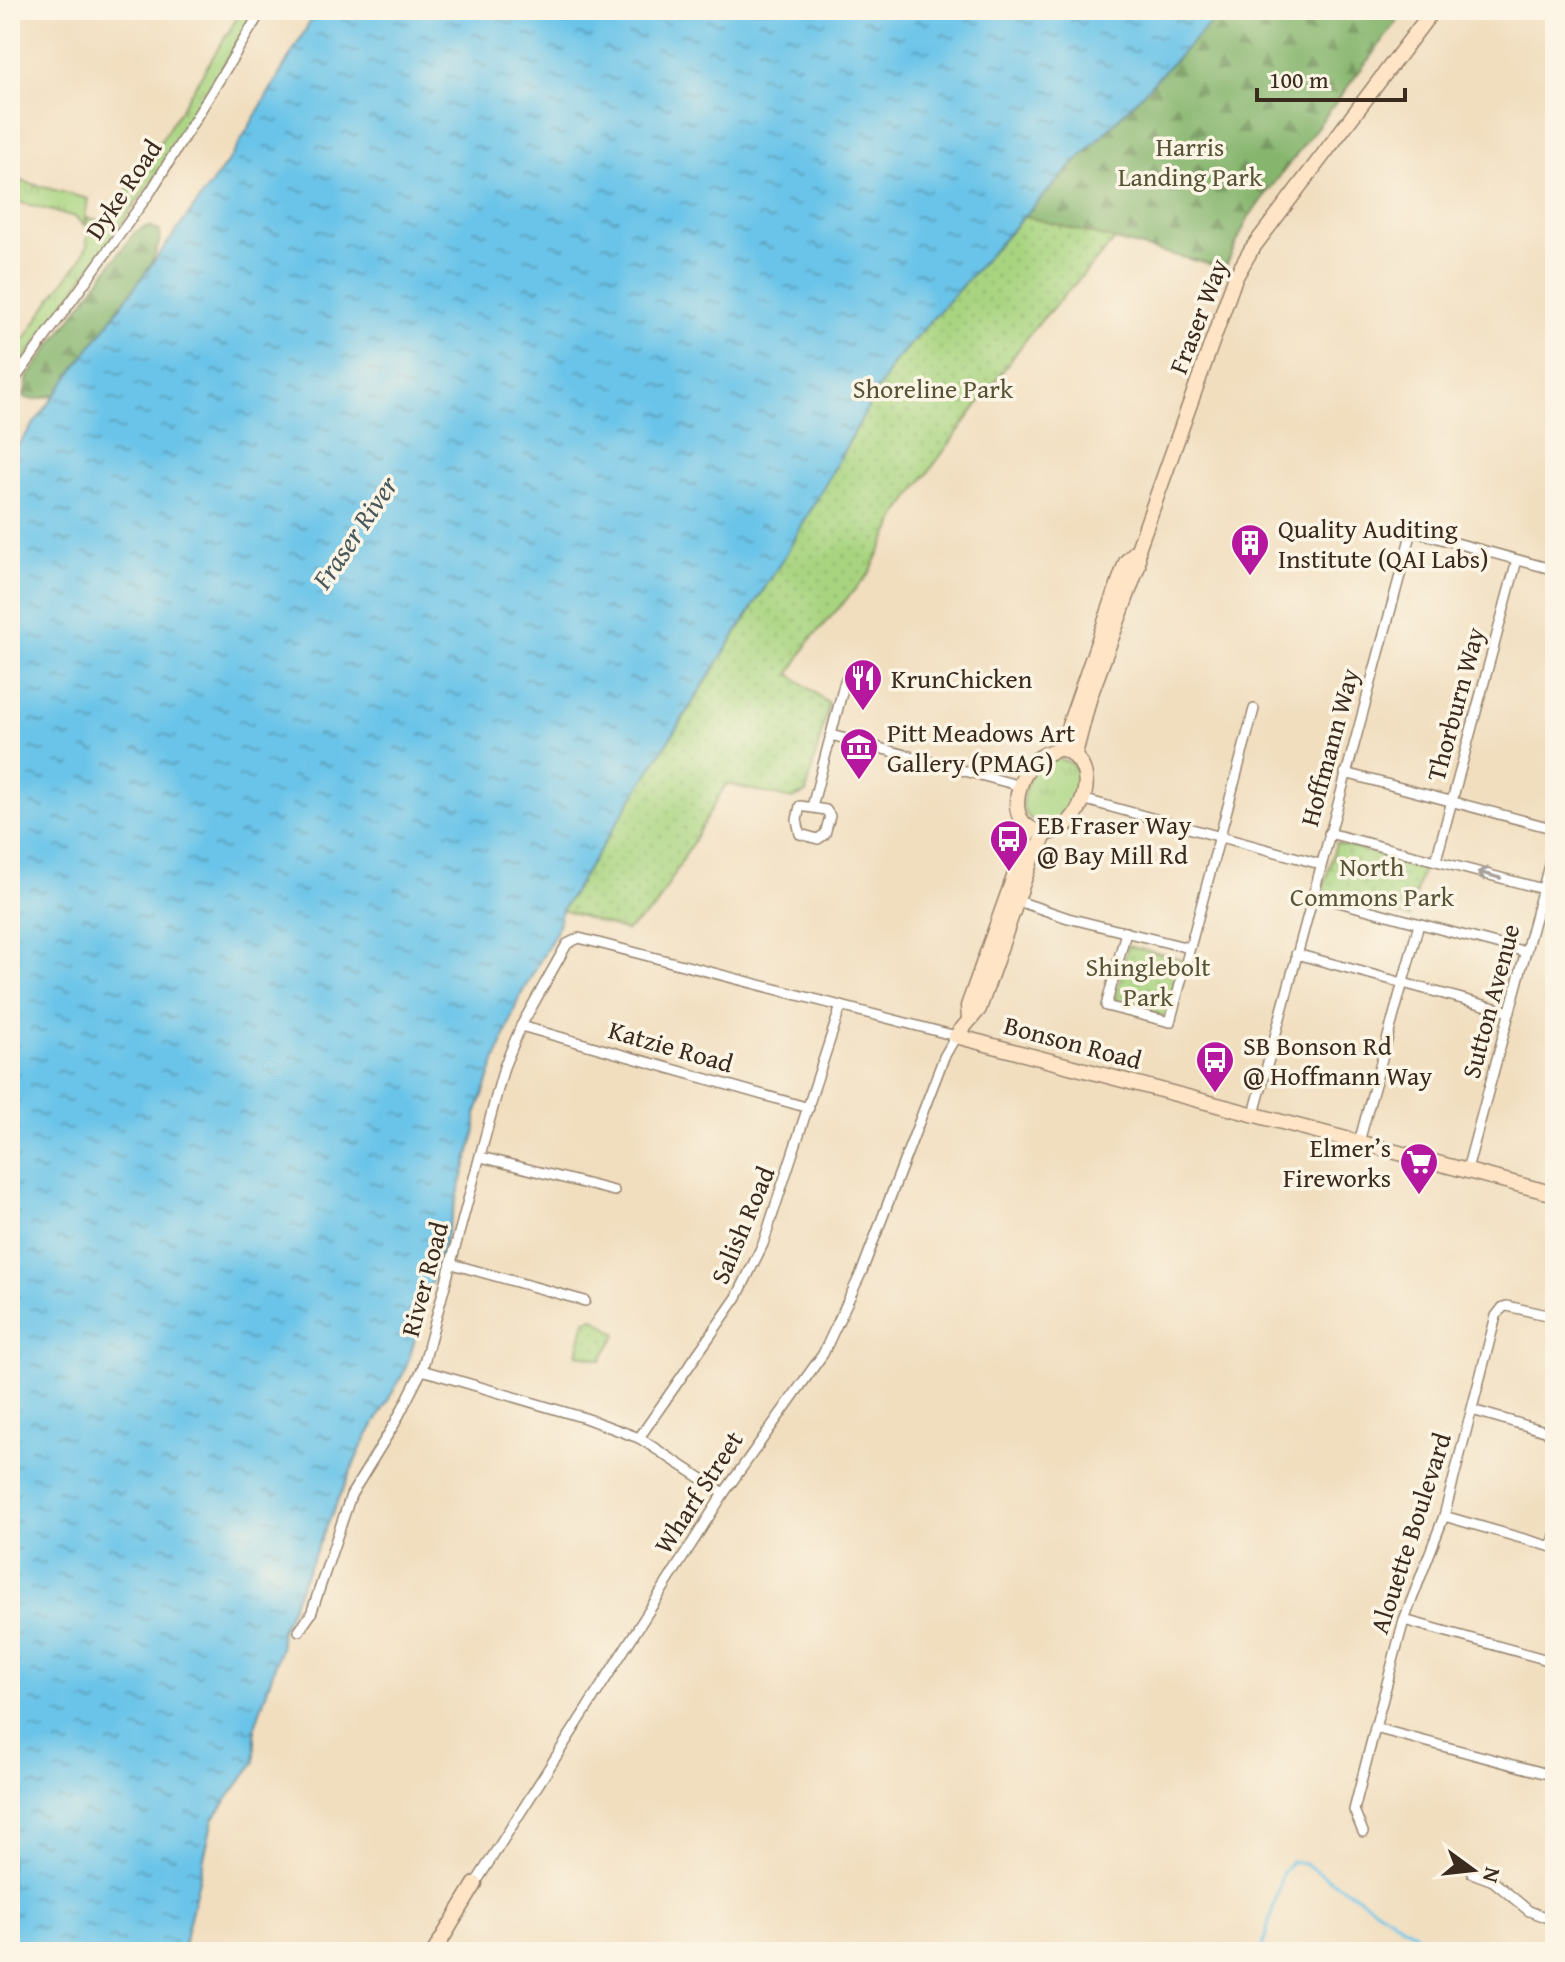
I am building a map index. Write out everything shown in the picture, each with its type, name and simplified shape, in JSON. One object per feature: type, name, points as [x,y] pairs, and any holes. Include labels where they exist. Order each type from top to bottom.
[{"type":"street","name":"Dyke Road","points":[[10,386],[151,191],[262,10]]},
{"type":"street","name":"Fraser Way","points":[[1068,751],[1126,562],[1138,549],[1242,265],[1333,139],[1433,10]]},
{"type":"street","name":"Hoffmann Way","points":[[1254,1114],[1412,531],[1517,560]]},
{"type":"street","points":[[1517,560],[1555,570]]},
{"type":"street","name":"Thorburn Way","points":[[1436,860],[1517,560]]},
{"type":"street","points":[[812,807],[845,681]]},
{"type":"street","points":[[1126,932],[1106,1006],[1170,1022],[1254,709]]},
{"type":"street","points":[[831,735],[1021,786]]},
{"type":"street","points":[[956,1036],[969,1019],[968,1006],[1031,860],[1046,834],[1070,822],[1082,799],[1086,774],[1068,751],[1033,762],[1021,786],[1017,801],[1027,826],[1027,840],[1012,899]]},
{"type":"street","points":[[1345,773],[1555,829]]},
{"type":"street","points":[[1082,799],[1320,864]]},
{"type":"street","points":[[1027,826],[1046,834]]},
{"type":"street","points":[[1329,833],[1543,889]]},
{"type":"street","name":"Sutton Avenue","points":[[1467,1170],[1555,843]]},
{"type":"street","points":[[1312,895],[1526,952]]},
{"type":"street","points":[[1012,899],[1068,918],[1189,948]]},
{"type":"street","points":[[1359,1142],[1419,924]]},
{"type":"street","name":"Bonson Road","points":[[579,938],[1555,1194]]},
{"type":"street","name":"River Road","points":[[299,1631],[311,1614],[351,1495],[395,1423],[422,1370],[481,1157],[495,1093],[521,1026],[567,944],[579,938]]},
{"type":"street","points":[[1296,954],[1510,1012]]},
{"type":"street","name":"Salish Road","points":[[639,1438],[737,1297],[772,1223],[841,1006]]},
{"type":"street","name":"Katzie Road","points":[[521,1026],[809,1108]]},
{"type":"street","name":"Wharf Street","points":[[434,1952],[724,1493],[823,1354],[843,1316],[944,1057],[956,1036]]},
{"type":"street","points":[[481,1157],[614,1191]]},
{"type":"street","points":[[452,1264],[585,1301]]},
{"type":"street","name":"Alouette Boulevard","points":[[1363,1832],[1354,1810],[1375,1728],[1404,1620],[1444,1516],[1496,1316],[1503,1307],[1516,1307],[1555,1317]]},
{"type":"street","points":[[422,1370],[585,1418],[639,1438],[724,1493]]},
{"type":"street","points":[[1472,1410],[1555,1434]]},
{"type":"street","points":[[1444,1516],[1552,1547],[1555,1535]]},
{"type":"street","points":[[1404,1620],[1555,1662]]},
{"type":"street","points":[[1375,1728],[1555,1776]]},
{"type":"street","points":[[1472,1873],[1493,1881],[1529,1911],[1555,1921]]},
{"type":"green space","points":[[242,10],[257,10],[162,167],[10,380],[10,362],[52,297],[80,261],[87,246],[87,218],[102,221],[107,218],[157,147]]},
{"type":"green space","name":"Harris Landing Park","points":[[1223,10],[1406,10],[1248,218],[1225,268],[1079,231],[893,363],[1024,216]]},
{"type":"green space","points":[[10,178],[88,199],[84,225],[75,217],[10,200]]},
{"type":"green space","name":"Shoreline Park","points":[[1024,216],[1115,240],[1035,327],[900,511],[869,574],[810,640],[790,674],[829,704],[806,793],[792,799],[726,784],[655,908],[626,931],[562,910],[786,554],[893,363]]},
{"type":"green space","points":[[149,226],[160,231],[151,265],[55,395],[33,400],[24,397],[28,377],[135,232]]},
{"type":"green space","points":[[1056,758],[1073,765],[1079,785],[1066,817],[1056,824],[1042,825],[1025,813],[1024,792],[1038,767]]},
{"type":"green space","name":"North Commons Park","points":[[1336,843],[1423,867],[1409,918],[1322,894]]},
{"type":"green space","name":"Shinglebolt Park","points":[[1128,946],[1181,959],[1167,1017],[1114,1003]]},
{"type":"green space","points":[[594,1318],[617,1334],[601,1360],[577,1354],[585,1320]]},
{"type":"water","name":"Fraser River","points":[[317,10],[1223,10],[1024,216],[893,363],[786,554],[562,910],[556,932],[518,1000],[476,1114],[476,1130],[403,1374],[361,1448],[280,1633],[281,1647],[255,1727],[255,1762],[213,1819],[182,1952],[10,1952],[10,456],[232,156]]},
{"type":"waterway","points":[[1261,1952],[1283,1872],[1292,1861],[1307,1865],[1416,1934],[1432,1952]]},
{"type":"waterway","points":[[1327,1952],[1333,1947],[1353,1952]]},
{"type":"place","name":"Quality Auditing Institute (QAI Labs)","points":[[1250,577]]},
{"type":"place","name":"KrunChicken","points":[[863,712]]},
{"type":"place","name":"Pitt Meadows Art Gallery (PMAG)","points":[[859,781]]},
{"type":"place","name":"EB Fraser Way @ Bay Mill Rd","points":[[1009,873]]},
{"type":"place","name":"SB Bonson Rd @ Hoffmann Way","points":[[1215,1094]]},
{"type":"place","name":"Elmer’s Fireworks","points":[[1419,1196]]}]
